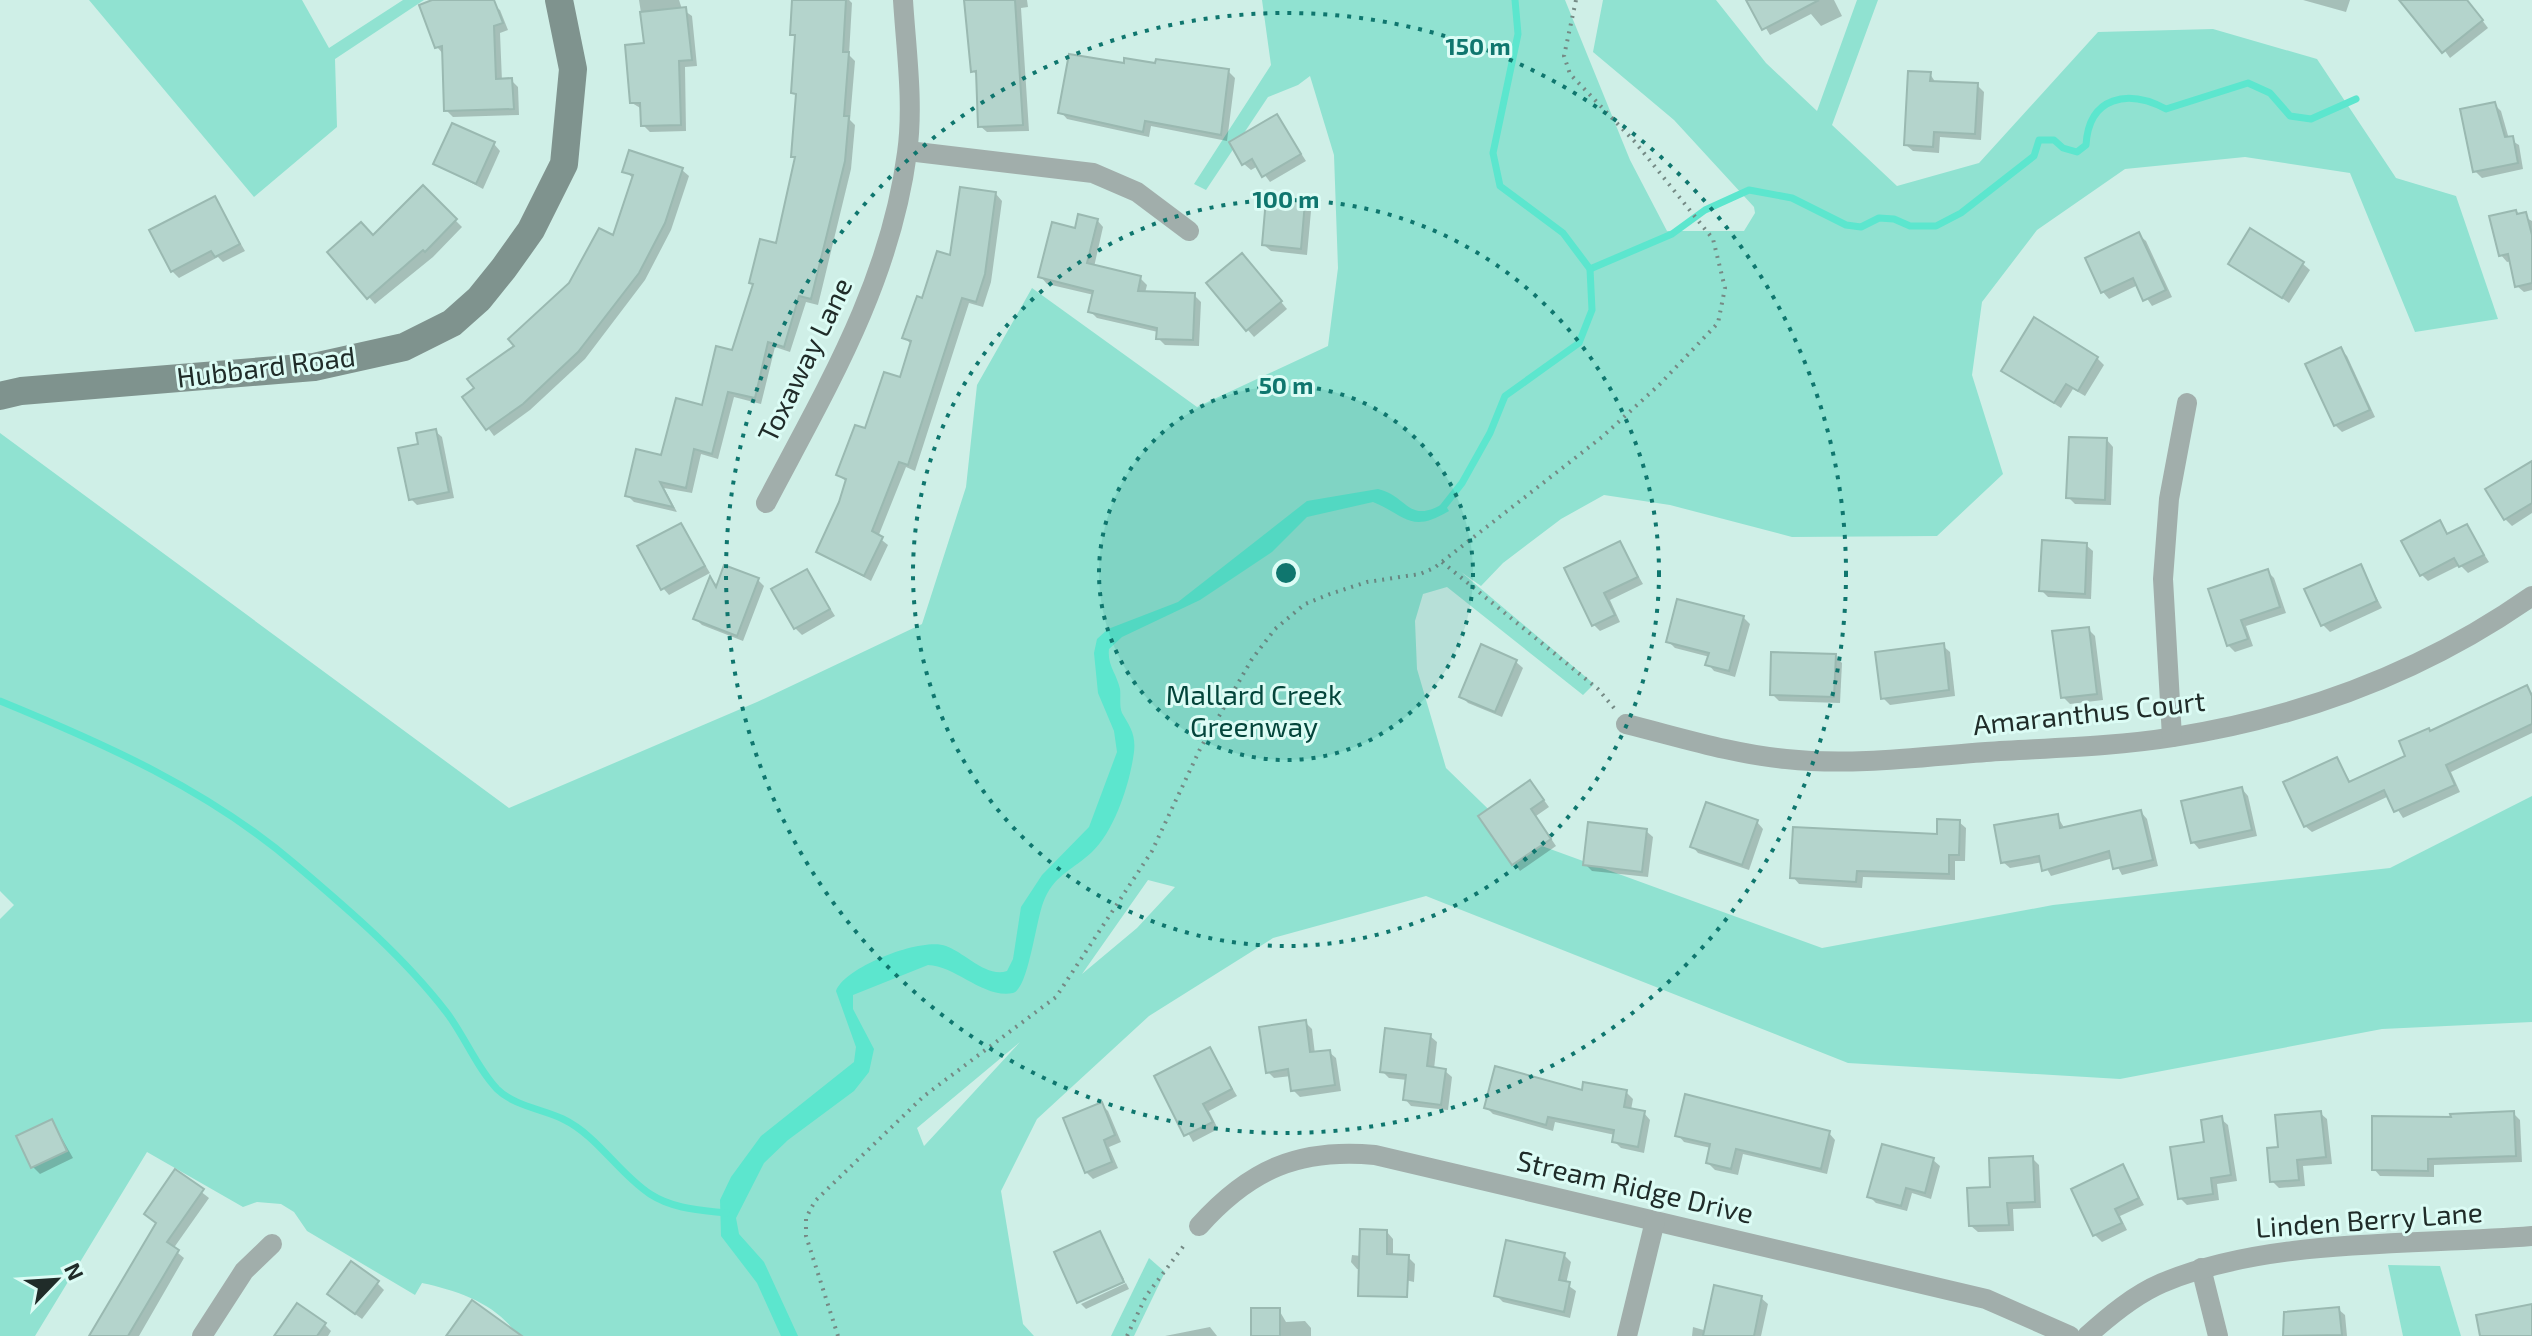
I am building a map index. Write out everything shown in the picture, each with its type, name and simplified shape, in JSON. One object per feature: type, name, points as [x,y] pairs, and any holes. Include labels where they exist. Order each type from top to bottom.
[{"type":"main road","name":"Hubbard Road","points":[[0,396],[21,391],[314,367],[404,347],[452,323],[479,299],[531,230],[564,164],[573,69],[559,0]]},
{"type":"street","name":"Toxaway Lane","points":[[766,503],[861,323],[892,228],[908,151],[903,0]]},
{"type":"street","points":[[908,151],[1093,173],[1137,192],[1189,231]]},
{"type":"street","points":[[2172,737],[2163,579],[2169,499],[2187,403]]},
{"type":"street","name":"Amaranthus Court","points":[[1626,724],[1749,755],[1843,762],[2172,737],[2262,719],[2360,688],[2433,656],[2493,623],[2532,596]]},
{"type":"street","name":"Stream Ridge Drive","points":[[1199,1226],[1229,1196],[1262,1173],[1287,1161],[1340,1152],[1375,1155],[1986,1299],[2070,1336]]},
{"type":"street","points":[[1627,1336],[1655,1221]]},
{"type":"street","name":"Linden Berry Lane","points":[[2087,1336],[2125,1304],[2159,1284],[2201,1268],[2274,1252],[2532,1236]]},
{"type":"street","points":[[202,1336],[244,1271],[272,1244]]},
{"type":"street","points":[[2201,1268],[2218,1336]]},
{"type":"path","points":[[838,1336],[806,1236],[806,1218],[815,1201],[924,1096],[1056,997],[1152,851],[1200,749],[1252,659],[1275,629],[1305,604],[1367,582],[1427,572],[1442,562],[1602,437],[1659,385],[1718,323],[1725,288],[1713,239],[1635,142],[1570,74],[1564,56],[1576,0]]},
{"type":"path","points":[[1442,562],[1598,689],[1626,724]]},
{"type":"path","points":[[1127,1336],[1156,1280],[1199,1226]]},
{"type":"green space","points":[[89,0],[302,0],[329,48],[403,0],[424,0],[335,59],[337,127],[254,197]]},
{"type":"green space","name":"Mallard Creek Greenway","points":[[1262,0],[1565,0],[1630,160],[1667,231],[1744,231],[1755,213],[1754,207],[1674,120],[1593,52],[1603,0],[1716,0],[1766,63],[1817,111],[1857,0],[1878,0],[1832,125],[1897,186],[1979,163],[2098,32],[2213,29],[2317,59],[2396,178],[2456,196],[2498,319],[2415,332],[2350,173],[2245,157],[2125,169],[2037,230],[1982,302],[1972,375],[2003,474],[1937,536],[1792,537],[1670,505],[1604,495],[1561,519],[1503,563],[1481,586],[1461,572],[1594,684],[1583,695],[1447,587],[1423,594],[1415,621],[1417,669],[1446,768],[1517,837],[1822,948],[2053,905],[2390,868],[2532,796],[2532,1022],[2382,1029],[2120,1079],[1848,1063],[1426,896],[1273,938],[1149,1016],[1037,1119],[1001,1191],[1023,1324],[1034,1336],[518,1336],[499,1315],[476,1300],[422,1283],[415,1295],[307,1231],[294,1212],[281,1204],[257,1202],[243,1207],[147,1152],[35,1336],[0,1336],[0,919],[14,905],[0,891],[0,433],[509,808],[757,702],[922,624],[966,487],[977,385],[1032,288],[1197,407],[1328,346],[1338,268],[1334,155],[1310,76],[1298,85],[1268,97],[1206,190],[1194,184],[1271,65]],"holes":[[[1148,880],[1175,887],[1137,928],[1082,974]],[[1020,1042],[925,1145],[924,1146],[917,1128]]]},
{"type":"green space","points":[[1149,1258],[1165,1272],[1134,1336],[1111,1336]]},
{"type":"green space","points":[[2388,1265],[2440,1266],[2461,1336],[2403,1336]]},
{"type":"shaded area","points":[[1378,489],[1415,510],[1432,509],[1444,503],[1449,511],[1417,522],[1373,502],[1307,517],[1272,552],[1200,600],[1122,637],[1109,649],[1109,660],[1120,689],[1121,710],[1134,740],[1129,778],[1114,819],[1100,843],[1049,890],[1019,989],[1002,994],[928,965],[853,995],[853,1009],[874,1049],[869,1072],[854,1091],[788,1140],[764,1163],[736,1218],[739,1234],[764,1262],[798,1336],[781,1336],[757,1283],[721,1236],[720,1200],[731,1177],[761,1136],[854,1062],[856,1047],[836,991],[842,982],[885,956],[934,944],[953,949],[991,971],[1007,971],[1013,959],[1021,907],[1042,875],[1089,827],[1117,752],[1114,731],[1098,693],[1094,653],[1097,639],[1108,629],[1178,602],[1307,501]]},
{"type":"building","points":[[432,0],[494,0],[503,23],[494,26],[496,79],[512,78],[514,109],[444,111],[442,46],[435,48],[419,5]]},
{"type":"building","points":[[792,0],[846,0],[843,52],[849,52],[844,116],[849,116],[845,161],[811,299],[799,296],[784,347],[768,342],[755,398],[728,392],[712,454],[694,449],[686,488],[660,482],[673,507],[625,496],[636,449],[661,455],[676,398],[702,405],[716,346],[732,350],[753,284],[749,283],[760,239],[776,243],[795,157],[791,157],[796,94],[791,93],[795,35],[790,35]]},
{"type":"building","points":[[964,0],[1015,0],[1023,125],[978,127],[976,71],[971,72]]},
{"type":"building","points":[[1746,0],[1819,0],[1762,30]]},
{"type":"building","points":[[2399,0],[2467,0],[2483,20],[2442,53]]},
{"type":"building","points":[[686,7],[692,60],[679,61],[681,125],[641,126],[640,103],[630,103],[625,45],[644,43],[640,12]]},
{"type":"building","points":[[1069,54],[1124,63],[1124,58],[1155,63],[1156,59],[1229,69],[1221,135],[1145,121],[1143,132],[1058,113]]},
{"type":"building","points":[[1908,71],[1931,72],[1930,81],[1978,83],[1975,134],[1934,132],[1933,147],[1904,145]]},
{"type":"building","points":[[2495,102],[2505,137],[2513,136],[2518,163],[2473,172],[2460,109]]},
{"type":"building","points":[[1277,114],[1301,154],[1262,177],[1252,159],[1242,165],[1229,142]]},
{"type":"building","points":[[452,123],[495,142],[476,184],[433,164]]},
{"type":"building","points":[[629,150],[683,168],[665,223],[639,273],[578,352],[523,404],[486,430],[462,397],[474,388],[467,379],[514,346],[508,339],[569,283],[599,228],[613,235],[633,175],[622,172]]},
{"type":"building","points":[[423,185],[457,219],[425,252],[423,250],[367,299],[327,252],[361,222],[373,235]]},
{"type":"building","points":[[960,187],[996,192],[985,274],[976,302],[962,298],[908,465],[899,462],[872,531],[883,537],[864,576],[816,552],[839,502],[846,479],[836,475],[855,425],[865,428],[884,372],[900,377],[911,341],[902,338],[917,296],[922,298],[937,251],[950,255]]},
{"type":"building","points":[[215,196],[240,244],[215,257],[211,251],[171,272],[149,230]]},
{"type":"building","points":[[1266,199],[1305,202],[1301,249],[1262,245]]},
{"type":"building","points":[[2516,210],[2517,214],[2526,212],[2532,235],[2532,283],[2515,287],[2508,254],[2499,256],[2489,216]]},
{"type":"building","points":[[1078,214],[1098,219],[1087,263],[1141,276],[1138,291],[1195,293],[1193,340],[1156,339],[1157,328],[1088,312],[1093,291],[1038,277],[1052,222],[1075,228]]},
{"type":"building","points":[[2250,228],[2304,262],[2282,298],[2228,264]]},
{"type":"building","points":[[2139,232],[2166,290],[2143,301],[2133,278],[2101,293],[2085,258]]},
{"type":"building","points":[[1242,253],[1282,301],[1246,331],[1206,283]]},
{"type":"building","points":[[2034,317],[2098,357],[2078,391],[2066,384],[2054,403],[2001,371]]},
{"type":"building","points":[[2341,347],[2370,410],[2334,426],[2305,364]]},
{"type":"building","points":[[436,429],[449,492],[409,500],[398,448],[418,444],[416,433]]},
{"type":"building","points":[[2069,437],[2107,438],[2105,500],[2066,498]]},
{"type":"building","points":[[2532,461],[2532,503],[2504,520],[2485,489]]},
{"type":"building","points":[[2440,520],[2447,534],[2467,524],[2484,555],[2459,567],[2454,558],[2420,576],[2401,541]]},
{"type":"building","points":[[681,523],[705,566],[661,590],[637,546]]},
{"type":"building","points":[[2042,540],[2087,543],[2085,594],[2039,591]]},
{"type":"building","points":[[1620,541],[1638,577],[1604,593],[1615,615],[1592,626],[1564,568]]},
{"type":"building","points":[[2361,564],[2377,601],[2321,626],[2304,589]]},
{"type":"building","points":[[724,565],[759,578],[737,636],[693,619],[710,576],[716,587]]},
{"type":"building","points":[[807,569],[830,609],[794,629],[771,589]]},
{"type":"building","points":[[2268,569],[2280,607],[2241,620],[2248,639],[2227,646],[2208,589]]},
{"type":"building","points":[[1677,599],[1744,616],[1729,671],[1705,665],[1709,653],[1666,642]]},
{"type":"building","points":[[2089,627],[2097,694],[2061,698],[2052,631]]},
{"type":"building","points":[[1944,643],[1949,690],[1881,699],[1875,652]]},
{"type":"building","points":[[1481,644],[1517,660],[1495,712],[1459,697]]},
{"type":"building","points":[[1771,652],[1836,654],[1834,697],[1770,695]]},
{"type":"building","points":[[2527,685],[2532,696],[2532,724],[2446,765],[2455,785],[2394,812],[2384,790],[2304,827],[2283,782],[2337,757],[2349,782],[2405,756],[2399,741],[2429,728],[2430,731]]},
{"type":"building","points":[[1530,780],[1544,800],[1531,809],[1551,839],[1512,865],[1478,816]]},
{"type":"building","points":[[2242,787],[2252,830],[2191,843],[2181,801]]},
{"type":"building","points":[[1706,802],[1758,820],[1742,865],[1690,847]]},
{"type":"building","points":[[2141,810],[2153,860],[2113,869],[2109,851],[2042,871],[2039,856],[2001,863],[1994,825],[2058,814],[2060,828]]},
{"type":"building","points":[[1937,819],[1960,820],[1959,855],[1949,855],[1949,874],[1857,871],[1856,882],[1790,878],[1793,827],[1937,834]]},
{"type":"building","points":[[1588,822],[1647,829],[1642,872],[1583,865]]},
{"type":"building","points":[[1306,1020],[1310,1052],[1330,1050],[1335,1085],[1291,1091],[1288,1069],[1266,1073],[1259,1027]]},
{"type":"building","points":[[1385,1028],[1431,1034],[1427,1066],[1446,1069],[1441,1105],[1403,1100],[1406,1075],[1380,1072]]},
{"type":"building","points":[[1210,1047],[1232,1089],[1203,1104],[1213,1122],[1184,1136],[1154,1076]]},
{"type":"building","points":[[1495,1066],[1582,1090],[1583,1082],[1627,1090],[1624,1107],[1645,1111],[1638,1147],[1612,1142],[1614,1130],[1548,1117],[1546,1125],[1484,1108]]},
{"type":"building","points":[[1685,1094],[1830,1131],[1821,1169],[1736,1149],[1731,1169],[1706,1163],[1710,1144],[1675,1136]]},
{"type":"building","points":[[1102,1102],[1115,1135],[1104,1140],[1112,1162],[1085,1173],[1063,1118]]},
{"type":"building","points":[[2321,1111],[2326,1157],[2297,1160],[2299,1180],[2270,1182],[2267,1148],[2278,1147],[2275,1115]]},
{"type":"building","points":[[2514,1111],[2516,1156],[2428,1159],[2428,1171],[2372,1170],[2372,1116],[2451,1117],[2450,1114]]},
{"type":"building","points":[[2222,1116],[2231,1175],[2211,1178],[2213,1194],[2178,1199],[2170,1147],[2204,1142],[2201,1120]]},
{"type":"building","points":[[52,1119],[67,1151],[31,1168],[16,1136]]},
{"type":"building","points":[[1882,1144],[1934,1158],[1925,1193],[1906,1188],[1901,1206],[1867,1197]]},
{"type":"building","points":[[2033,1156],[2035,1202],[2007,1203],[2009,1225],[1969,1226],[1967,1188],[1990,1187],[1989,1158]]},
{"type":"building","points":[[2123,1164],[2139,1198],[2115,1209],[2122,1223],[2093,1236],[2071,1189]]},
{"type":"building","points":[[175,1169],[204,1189],[167,1242],[179,1250],[128,1336],[89,1336],[156,1223],[144,1214]]},
{"type":"building","points":[[1360,1229],[1387,1230],[1387,1254],[1409,1255],[1407,1297],[1358,1296]]},
{"type":"building","points":[[1100,1231],[1124,1282],[1077,1303],[1054,1252]]},
{"type":"building","points":[[1506,1240],[1565,1253],[1559,1280],[1570,1282],[1564,1312],[1494,1296]]},
{"type":"building","points":[[351,1261],[379,1281],[355,1314],[327,1294]]},
{"type":"building","points":[[1714,1285],[1762,1296],[1754,1336],[1703,1336]]},
{"type":"building","points":[[472,1300],[522,1336],[446,1336]]},
{"type":"building","points":[[297,1303],[326,1323],[317,1336],[274,1336]]},
{"type":"building","points":[[2532,1304],[2532,1336],[2480,1336],[2476,1315]]},
{"type":"building","points":[[2339,1307],[2342,1335],[2283,1336],[2284,1312]]},
{"type":"building","points":[[1251,1308],[1280,1308],[1280,1336],[1251,1336]]},
{"type":"waterway","points":[[1440,511],[1462,483],[1490,433],[1505,396],[1579,343],[1592,310],[1590,269],[1563,233],[1500,186],[1493,153],[1518,34],[1515,0]]},
{"type":"waterway","points":[[1590,269],[1672,234],[1705,210],[1749,190],[1792,198],[1846,225],[1861,227],[1879,218],[1894,219],[1910,226],[1936,226],[1961,213],[2034,156],[2039,140],[2054,140],[2063,148],[2077,152],[2086,145],[2094,116],[2113,101],[2138,99],[2166,109],[2248,83],[2270,93],[2290,116],[2311,119],[2356,99]]},
{"type":"waterway","points":[[0,701],[155,771],[192,791],[263,838],[356,917],[413,973],[447,1013],[483,1072],[504,1095],[575,1126],[628,1176],[659,1199],[687,1208],[726,1213]]}]
